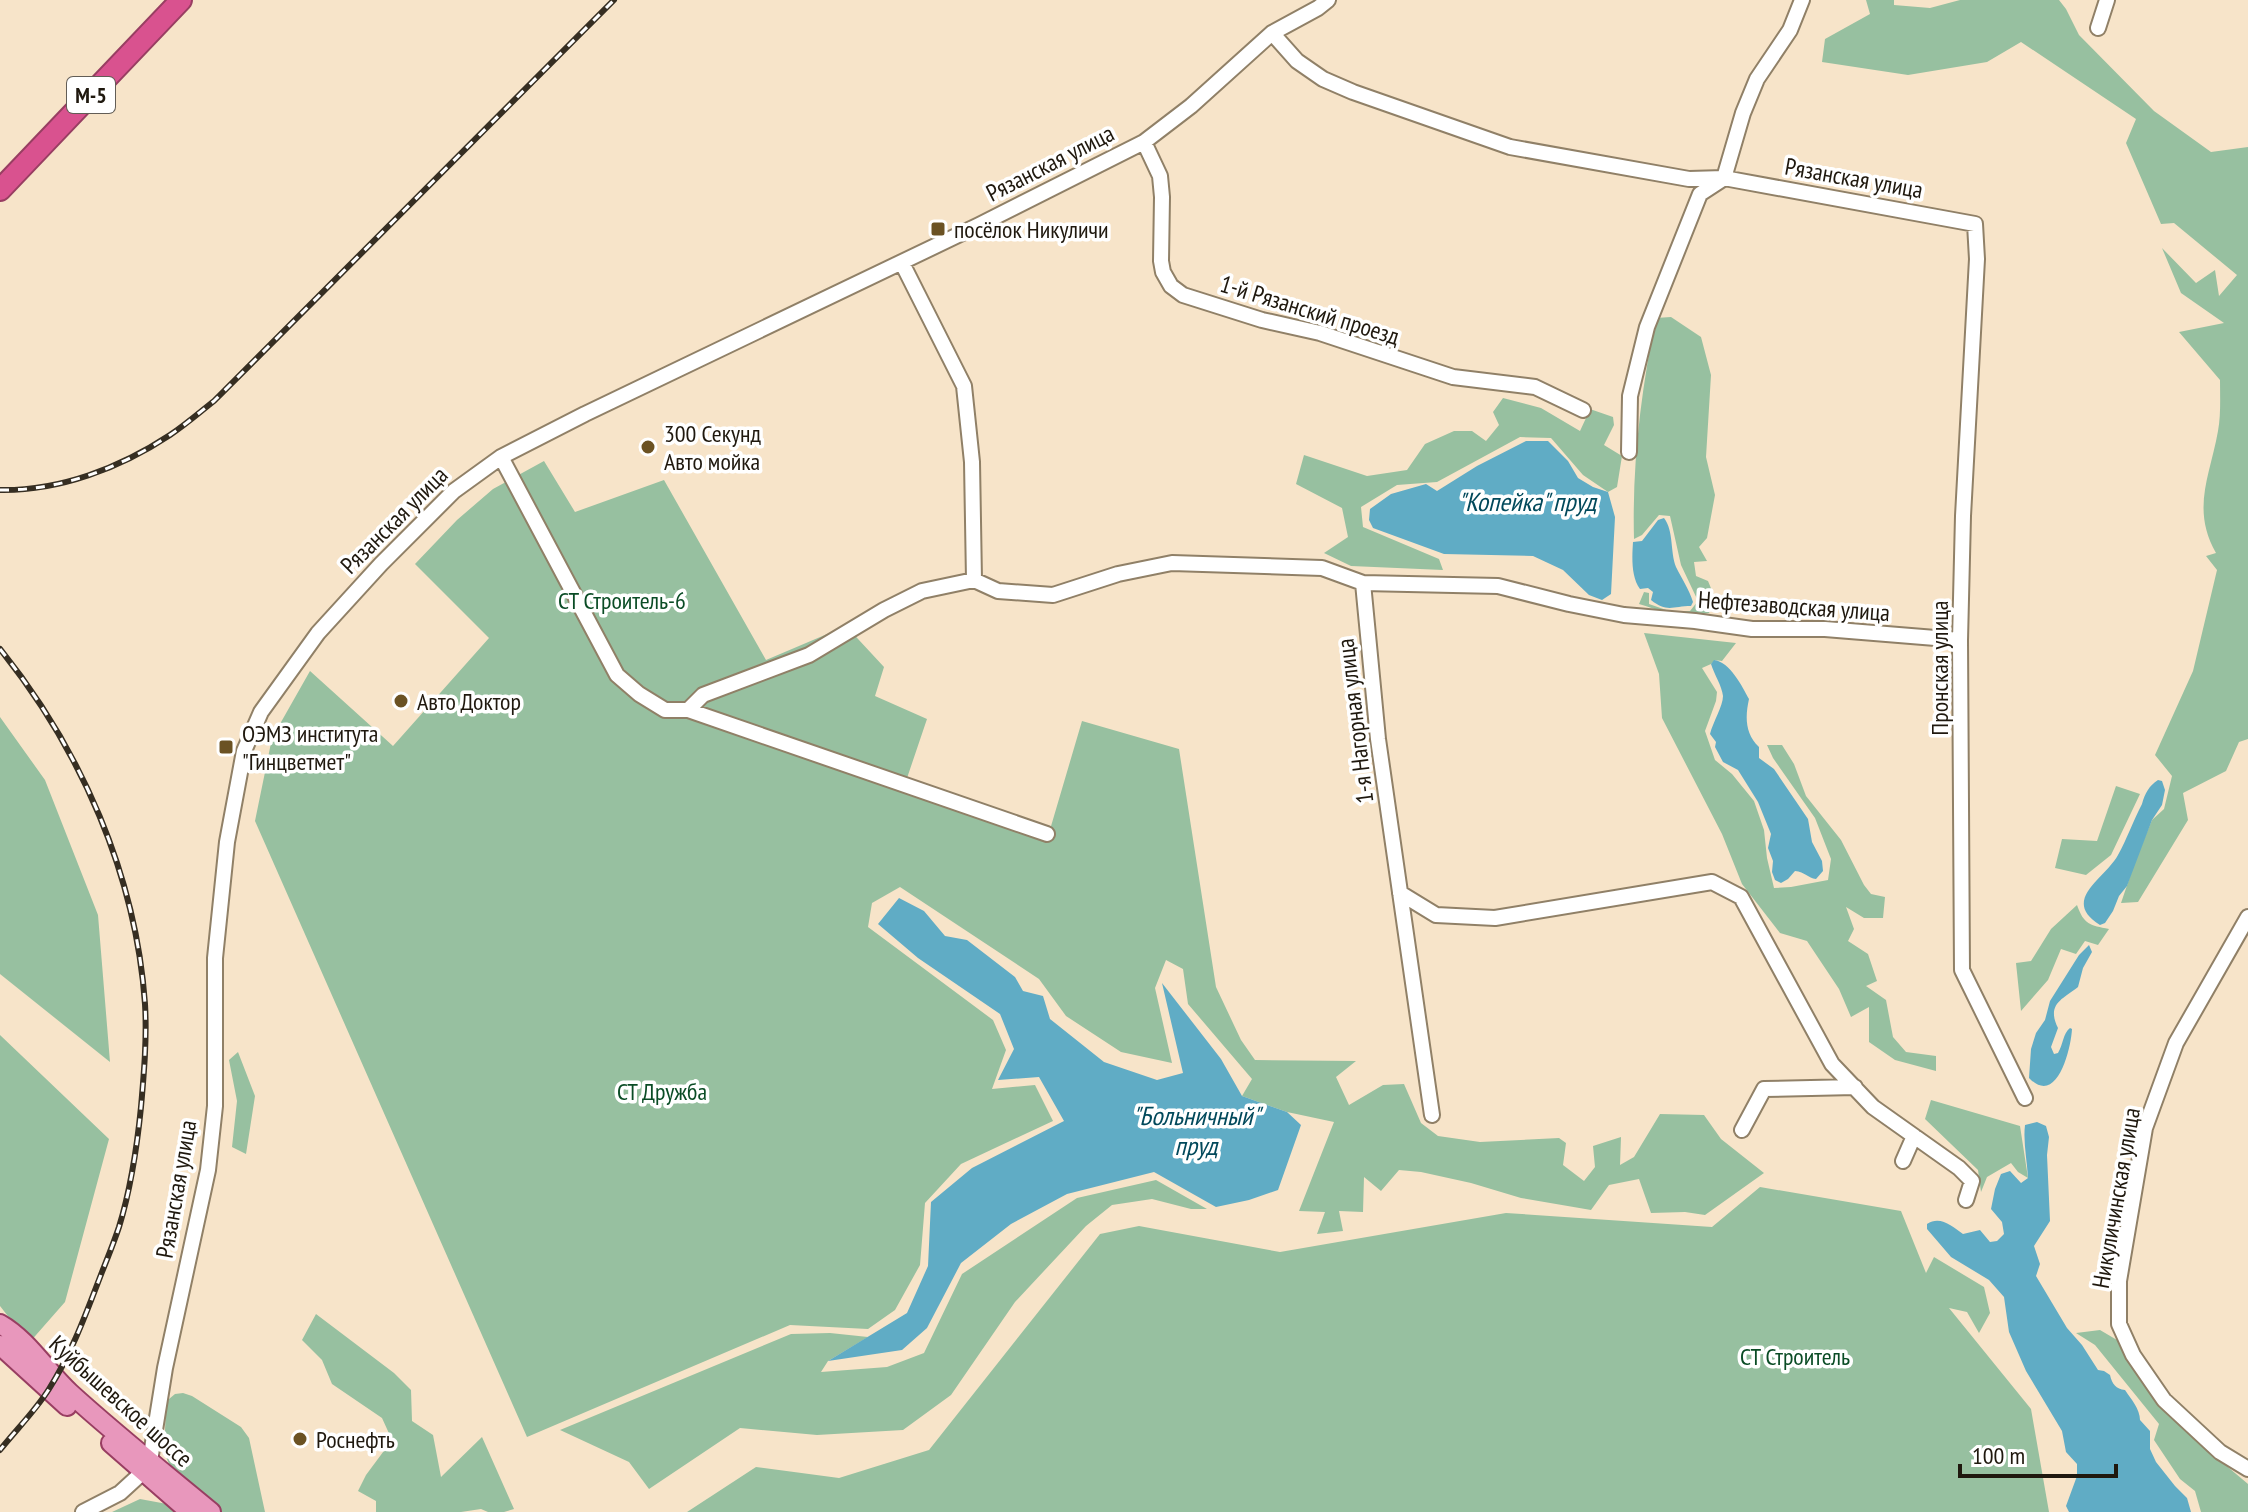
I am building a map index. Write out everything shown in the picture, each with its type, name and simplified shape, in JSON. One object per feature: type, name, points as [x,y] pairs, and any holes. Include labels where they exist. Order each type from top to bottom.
[{"type":"highway","name":"М-5","points":[[0,190],[181,0]]},
{"type":"main road","name":"Куйбышевское шоссе","points":[[0,1316],[4,1339],[146,1466],[190,1512]]},
{"type":"main road","name":"Куйбышевское шоссе","points":[[146,1466],[211,1512]]},
{"type":"street","name":"Рязанская улица","points":[[146,1466],[208,1170],[215,1106],[215,958],[227,842],[244,751],[261,712],[301,656],[381,564],[454,491],[501,457],[1144,142],[1191,106],[1272,33],[1328,0]]},
{"type":"street","points":[[1629,452],[1630,396],[1647,327],[1700,194],[1724,178],[1743,113],[1757,79],[1790,30],[1802,0]]},
{"type":"street","points":[[2098,28],[2107,0]]},
{"type":"street","name":"Рязанская улица","points":[[1272,33],[1297,61],[1323,79],[1510,147],[1689,179],[1724,178],[1975,224]]},
{"type":"street","name":"1-й Рязанский проезд","points":[[1144,142],[1160,176],[1163,272],[1171,286],[1183,295],[1262,320],[1320,333],[1453,377],[1535,387],[1583,410]]},
{"type":"street","name":"Пронская улица","points":[[1975,224],[1977,259],[1963,516],[1960,640],[1962,970],[2025,1098]]},
{"type":"street","points":[[902,263],[964,386],[972,462],[974,580]]},
{"type":"street","points":[[501,457],[617,675],[639,694],[665,710],[688,710],[1047,834]]},
{"type":"street","points":[[688,710],[703,695],[809,655],[922,591],[974,580],[998,591],[1053,595],[1118,574],[1172,563],[1322,568],[1363,583]]},
{"type":"street","name":"Нефтезаводская улица","points":[[1363,583],[1498,586],[1624,615],[1752,629],[1825,629],[1960,640]]},
{"type":"street","name":"1-я Нагорная улица","points":[[1363,583],[1378,739],[1432,1115]]},
{"type":"street","points":[[1400,893],[1436,915],[1495,918],[1712,882],[1741,897],[1832,1064],[1873,1107],[1959,1168],[1972,1181],[1966,1200]]},
{"type":"street","name":"Никуличинская улица","points":[[2248,917],[2176,1043],[2145,1128],[2119,1281],[2119,1324],[2133,1355],[2164,1400],[2220,1452],[2248,1469]]},
{"type":"street","points":[[1742,1130],[1764,1089],[1855,1087]]},
{"type":"street","points":[[1903,1161],[1914,1136]]},
{"type":"street","points":[[83,1512],[120,1493],[146,1466]]},
{"type":"green space","points":[[1866,0],[1894,0],[1894,5],[1930,8],[1960,0],[2059,0],[2079,35],[2154,111],[2211,152],[2248,147],[2248,739],[2239,742],[2226,771],[2183,793],[2188,820],[2138,902],[2121,903],[2152,820],[2164,809],[2172,776],[2155,755],[2193,671],[2217,570],[2206,556],[2216,553],[2205,522],[2204,507],[2219,425],[2220,380],[2179,332],[2224,323],[2181,293],[2162,248],[2196,283],[2215,270],[2219,296],[2237,275],[2174,223],[2161,224],[2126,143],[2136,119],[2021,42],[1987,62],[1908,75],[1822,62],[1825,39],[1870,14]]},
{"type":"green space","points":[[1671,317],[1701,337],[1711,375],[1706,457],[1715,495],[1707,538],[1699,547],[1707,561],[1694,562],[1696,576],[1708,581],[1715,598],[1709,613],[1698,615],[1673,614],[1639,604],[1644,592],[1649,593],[1649,604],[1672,612],[1690,611],[1698,601],[1681,565],[1670,516],[1659,515],[1642,535],[1634,539],[1636,456],[1646,372],[1656,318]]},
{"type":"green space","points":[[1503,398],[1541,408],[1580,431],[1587,408],[1613,417],[1614,425],[1604,445],[1622,456],[1617,487],[1608,492],[1583,475],[1551,438],[1520,437],[1437,482],[1397,485],[1361,507],[1363,527],[1439,559],[1443,570],[1351,566],[1324,553],[1348,537],[1342,508],[1296,484],[1304,455],[1367,476],[1407,470],[1425,444],[1454,431],[1472,431],[1486,441],[1499,425],[1493,412]]},
{"type":"green space","name":"СТ Дружба","points":[[544,461],[575,512],[664,480],[766,660],[846,626],[884,667],[875,696],[927,719],[905,784],[1049,833],[1082,721],[1179,749],[1216,987],[1241,1040],[1255,1060],[1356,1061],[1336,1077],[1349,1105],[1383,1085],[1404,1084],[1421,1123],[1438,1136],[1480,1142],[1559,1138],[1566,1143],[1563,1165],[1584,1181],[1595,1167],[1593,1146],[1621,1137],[1620,1165],[1634,1157],[1660,1114],[1704,1115],[1721,1139],[1764,1173],[1705,1215],[1651,1213],[1639,1179],[1609,1185],[1591,1210],[1521,1198],[1421,1172],[1399,1170],[1381,1191],[1364,1177],[1363,1212],[1339,1211],[1343,1231],[1317,1234],[1325,1212],[1299,1211],[1334,1122],[1287,1112],[1242,1096],[1252,1079],[1188,1004],[1183,969],[1166,960],[1155,988],[1172,1063],[1121,1052],[1066,1016],[1039,979],[900,887],[872,903],[868,927],[993,1020],[1006,1050],[992,1089],[1035,1085],[1053,1121],[961,1164],[925,1203],[920,1265],[895,1310],[868,1329],[790,1325],[527,1437],[255,821],[272,738],[310,671],[393,746],[489,638],[415,564],[457,520],[493,489]]},
{"type":"green space","points":[[1644,633],[1736,643],[1722,661],[1715,660],[1702,668],[1717,692],[1705,731],[1715,760],[1732,774],[1754,801],[1764,830],[1774,888],[1828,880],[1831,859],[1815,818],[1767,745],[1782,745],[1794,764],[1806,796],[1841,840],[1864,885],[1871,894],[1885,897],[1883,918],[1864,918],[1846,907],[1854,929],[1848,941],[1868,954],[1877,981],[1866,986],[1886,1000],[1893,1037],[1906,1052],[1936,1056],[1936,1071],[1895,1060],[1869,1042],[1869,1007],[1851,1017],[1839,989],[1807,941],[1780,933],[1742,884],[1722,834],[1662,718],[1659,674]]},
{"type":"green space","points":[[0,717],[45,780],[98,915],[110,1062],[0,974]]},
{"type":"green space","points":[[2116,786],[2140,794],[2111,855],[2086,875],[2055,868],[2062,839],[2097,841]]},
{"type":"green space","points":[[2077,905],[2088,923],[2109,929],[2098,945],[2085,941],[2076,954],[2061,949],[2048,980],[2021,1011],[2016,963],[2031,961],[2051,929]]},
{"type":"green space","points":[[0,1035],[109,1139],[65,1302],[29,1343],[0,1306]]},
{"type":"green space","points":[[238,1052],[255,1096],[246,1154],[232,1147],[237,1101],[229,1060]]},
{"type":"green space","points":[[1931,1100],[2020,1126],[2028,1178],[2011,1163],[1987,1177],[1981,1192],[1978,1170],[1925,1119]]},
{"type":"green space","points":[[1156,1180],[1207,1209],[1191,1209],[1152,1199],[1112,1205],[1086,1226],[1015,1302],[951,1395],[903,1430],[817,1435],[740,1428],[649,1489],[629,1462],[560,1430],[791,1334],[830,1333],[868,1337],[828,1361],[821,1372],[887,1367],[924,1353],[962,1274],[1077,1198]]},
{"type":"green space","name":"СТ Строитель","points":[[1760,1187],[1901,1211],[1926,1273],[1934,1257],[1984,1287],[1990,1313],[1979,1333],[1967,1312],[1949,1308],[2031,1409],[2049,1512],[687,1512],[756,1467],[839,1478],[929,1450],[1100,1234],[1139,1226],[1280,1252],[1506,1213],[1712,1227]]},
{"type":"green space","points":[[316,1314],[394,1373],[411,1390],[412,1421],[433,1435],[441,1477],[482,1437],[514,1509],[504,1512],[481,1509],[461,1512],[376,1512],[376,1501],[358,1491],[392,1440],[382,1418],[332,1384],[322,1360],[302,1340]]},
{"type":"green space","points":[[2100,1330],[2117,1340],[2152,1397],[2184,1430],[2248,1484],[2248,1512],[2201,1512],[2195,1491],[2180,1479],[2154,1440],[2159,1424],[2095,1345],[2076,1333]]},
{"type":"green space","points":[[183,1393],[241,1427],[249,1438],[265,1512],[218,1512],[172,1471],[164,1452],[166,1408],[169,1399]]},
{"type":"green space","points":[[140,1499],[167,1504],[176,1512],[112,1512]]},
{"type":"water","name":"\"Копейка\" пруд","points":[[1526,441],[1548,441],[1568,461],[1578,478],[1608,492],[1615,517],[1611,594],[1602,600],[1589,595],[1563,570],[1533,556],[1444,554],[1373,528],[1369,520],[1370,509],[1391,494],[1426,484],[1437,491]]},
{"type":"water","points":[[1664,518],[1676,567],[1693,602],[1691,606],[1661,606],[1651,600],[1653,592],[1648,588],[1640,589],[1635,579],[1633,542],[1642,541],[1658,520]]},
{"type":"water","points":[[1714,660],[1730,670],[1749,699],[1747,725],[1759,747],[1759,758],[1774,769],[1808,819],[1812,842],[1822,861],[1823,871],[1816,879],[1795,871],[1781,883],[1775,880],[1768,848],[1771,834],[1758,802],[1738,770],[1723,762],[1710,734],[1723,696],[1711,664]]},
{"type":"water","points":[[2158,780],[2162,781],[2165,790],[2162,805],[2152,820],[2127,886],[2105,923],[2100,925],[2084,907],[2085,898],[2118,855],[2146,793]]},
{"type":"water","name":"\"Больничный\" пруд","points":[[899,898],[924,911],[945,936],[967,940],[1015,977],[1023,991],[1043,996],[1050,1019],[1104,1062],[1157,1080],[1183,1073],[1162,983],[1221,1059],[1242,1096],[1287,1112],[1301,1125],[1278,1190],[1216,1207],[1154,1172],[1067,1194],[1011,1224],[961,1263],[927,1328],[902,1350],[828,1361],[907,1313],[928,1266],[931,1202],[972,1168],[1064,1121],[1039,1077],[998,1080],[1014,1049],[1000,1014],[918,958],[878,924]]},
{"type":"water","points":[[2089,945],[2092,952],[2083,968],[2078,987],[2055,1008],[2058,1028],[2051,1047],[2054,1054],[2058,1053],[2068,1030],[2072,1029],[2065,1061],[2055,1081],[2039,1085],[2029,1078],[2031,1049],[2036,1033],[2045,1020],[2050,1001],[2079,955]]},
{"type":"water","points":[[2037,1122],[2046,1126],[2049,1137],[2050,1221],[2034,1246],[2040,1264],[2036,1276],[2067,1328],[2098,1370],[2110,1375],[2115,1386],[2125,1390],[2140,1420],[2150,1431],[2150,1449],[2156,1462],[2187,1498],[2191,1512],[2069,1512],[2066,1506],[2077,1476],[2077,1464],[2066,1452],[2062,1431],[2026,1371],[2009,1332],[2004,1297],[1989,1280],[1951,1257],[1927,1229],[1927,1224],[1941,1221],[1963,1234],[1980,1230],[1990,1242],[1997,1241],[2004,1234],[2002,1222],[1991,1209],[1995,1189],[2001,1174],[2010,1171],[2021,1183],[2028,1178],[2025,1125]]},
{"type":"railway","points":[[0,490],[67,482],[110,467],[170,435],[214,401],[614,0]]},
{"type":"railway","points":[[0,649],[56,729],[100,816],[130,908],[140,956],[146,1030],[135,1152],[117,1233],[65,1361],[38,1405],[0,1450]]},
{"type":"place","name":"посёлок Никуличи","points":[[938,229]]},
{"type":"place","name":"300 Секунд Авто мойка","points":[[648,447]]},
{"type":"place","name":"Авто Доктор","points":[[401,701]]},
{"type":"place","name":"ОЭМЗ института \"Гинцветмет\"","points":[[226,747]]},
{"type":"place","name":"Роснефть","points":[[300,1439]]},
{"type":"park label","name":"СТ Строитель-6","points":[[622,600]]}]
